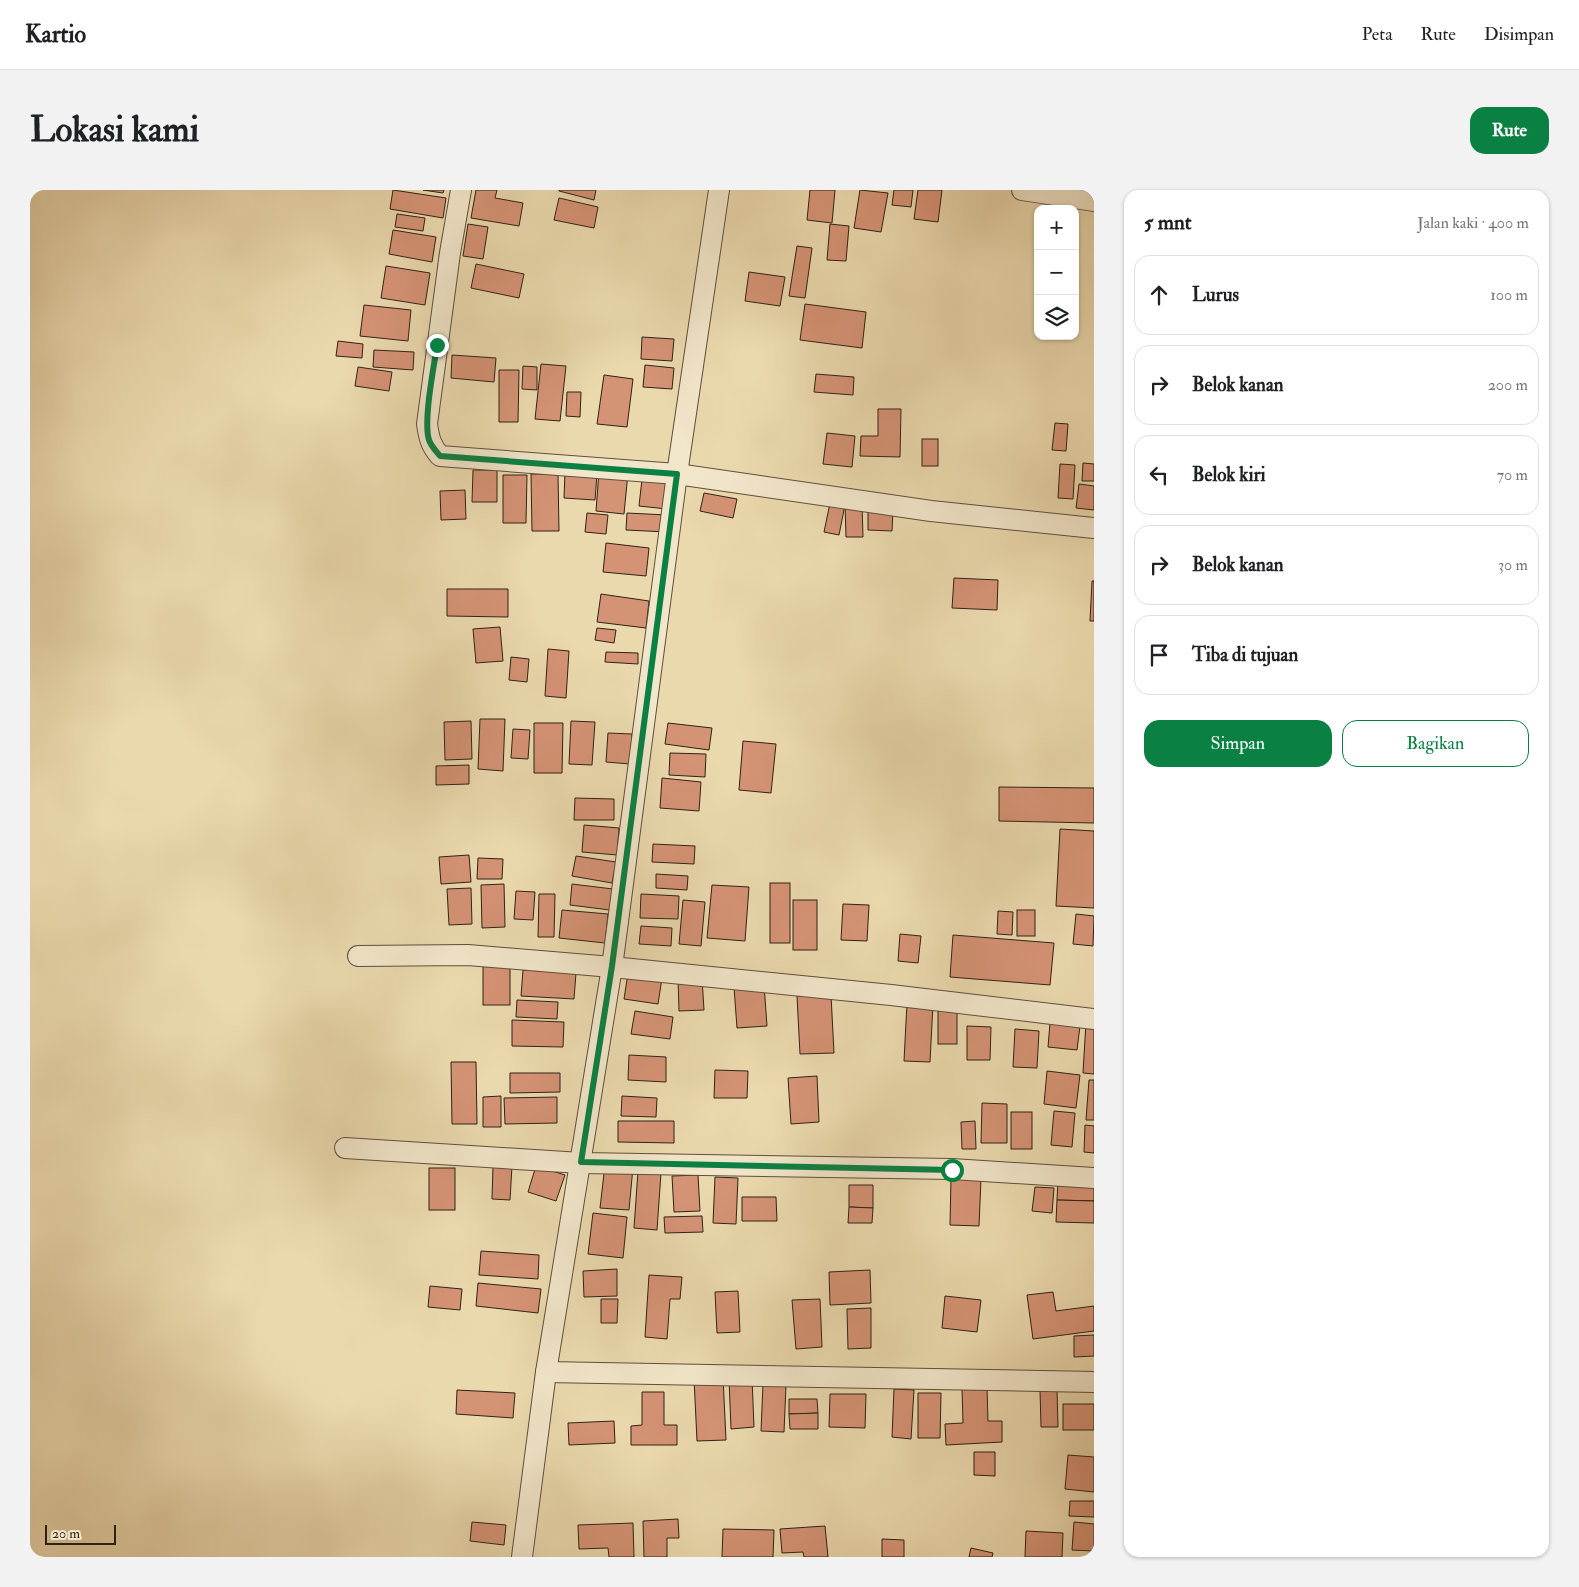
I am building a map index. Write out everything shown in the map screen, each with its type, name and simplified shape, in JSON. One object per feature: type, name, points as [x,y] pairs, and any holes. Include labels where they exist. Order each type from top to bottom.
[{"type":"street","points":[[461,190],[450,253],[427,424],[429,439],[433,448],[440,456],[677,474],[930,511],[1094,528]]},
{"type":"street","points":[[522,1557],[546,1372],[612,966],[677,474],[719,190]]},
{"type":"street","points":[[1022,190],[1094,201]]},
{"type":"street","points":[[358,956],[468,954],[612,966],[891,995],[1094,1019]]},
{"type":"street","points":[[345,1148],[581,1162],[952,1170],[1094,1178]]},
{"type":"street","points":[[546,1372],[1094,1382]]},
{"type":"building","points":[[393,190],[446,198],[443,218],[390,209]]},
{"type":"building","points":[[423,190],[444,190],[443,193]]},
{"type":"building","points":[[476,190],[497,190],[495,198],[523,203],[519,226],[471,218]]},
{"type":"building","points":[[559,190],[596,190],[594,200]]},
{"type":"building","points":[[810,190],[835,190],[832,223],[807,220]]},
{"type":"building","points":[[860,190],[888,193],[881,232],[854,228]]},
{"type":"building","points":[[894,190],[913,190],[911,207],[892,205]]},
{"type":"building","points":[[918,190],[942,190],[938,222],[914,219]]},
{"type":"building","points":[[559,198],[598,207],[594,228],[554,220]]},
{"type":"building","points":[[397,214],[425,218],[423,231],[395,227]]},
{"type":"building","points":[[468,224],[488,227],[483,259],[463,256]]},
{"type":"building","points":[[830,224],[849,226],[846,261],[827,260]]},
{"type":"building","points":[[393,230],[436,237],[432,262],[389,254]]},
{"type":"building","points":[[797,246],[812,248],[805,298],[789,296]]},
{"type":"building","points":[[476,264],[524,274],[519,298],[471,288]]},
{"type":"building","points":[[386,266],[430,273],[425,305],[381,298]]},
{"type":"building","points":[[749,272],[785,277],[780,306],[745,301]]},
{"type":"building","points":[[805,304],[866,312],[862,348],[800,340]]},
{"type":"building","points":[[364,305],[411,310],[408,341],[360,336]]},
{"type":"building","points":[[642,337],[674,339],[672,361],[641,359]]},
{"type":"building","points":[[338,341],[363,344],[362,358],[336,356]]},
{"type":"building","points":[[374,350],[414,352],[413,370],[373,367]]},
{"type":"building","points":[[452,355],[496,358],[494,382],[451,378]]},
{"type":"building","points":[[541,364],[566,366],[560,421],[535,419]]},
{"type":"building","points":[[645,365],[674,368],[672,389],[643,387]]},
{"type":"building","points":[[523,366],[537,367],[537,390],[522,389]]},
{"type":"building","points":[[358,367],[392,372],[389,391],[355,386]]},
{"type":"building","points":[[499,370],[519,370],[518,422],[499,422]]},
{"type":"building","points":[[816,374],[854,377],[853,395],[814,392]]},
{"type":"building","points":[[604,375],[633,379],[627,427],[597,424]]},
{"type":"building","points":[[567,392],[581,392],[580,417],[566,416]]},
{"type":"building","points":[[878,409],[901,409],[900,457],[860,456],[861,436],[878,436]]},
{"type":"building","points":[[1055,423],[1068,424],[1066,451],[1052,450]]},
{"type":"building","points":[[827,433],[855,436],[852,467],[823,464]]},
{"type":"building","points":[[922,439],[938,439],[938,466],[922,466]]},
{"type":"building","points":[[1083,463],[1094,464],[1094,481],[1082,481]]},
{"type":"building","points":[[1060,464],[1075,465],[1073,499],[1058,498]]},
{"type":"building","points":[[473,470],[497,470],[497,502],[472,502]]},
{"type":"building","points":[[599,471],[628,473],[624,514],[596,511]]},
{"type":"building","points":[[565,472],[597,474],[595,500],[564,498]]},
{"type":"building","points":[[531,474],[558,474],[559,531],[532,531]]},
{"type":"building","points":[[503,475],[527,475],[526,523],[503,523]]},
{"type":"building","points":[[642,479],[670,482],[667,509],[639,506]]},
{"type":"building","points":[[1079,484],[1094,486],[1094,510],[1076,508]]},
{"type":"building","points":[[465,490],[466,519],[441,520],[440,491]]},
{"type":"building","points":[[704,493],[737,499],[733,518],[700,511]]},
{"type":"building","points":[[830,503],[845,505],[839,535],[824,532]]},
{"type":"building","points":[[845,503],[862,503],[863,537],[846,537]]},
{"type":"building","points":[[868,508],[893,509],[892,531],[868,530]]},
{"type":"building","points":[[587,513],[608,515],[606,534],[585,532]]},
{"type":"building","points":[[627,513],[667,515],[667,532],[626,530]]},
{"type":"building","points":[[606,543],[649,548],[646,576],[603,572]]},
{"type":"building","points":[[954,578],[998,580],[997,610],[952,608]]},
{"type":"building","points":[[1092,581],[1094,581],[1094,621],[1090,621]]},
{"type":"building","points":[[447,589],[508,589],[508,617],[447,616]]},
{"type":"building","points":[[601,594],[649,601],[646,628],[597,622]]},
{"type":"building","points":[[500,627],[503,661],[476,663],[473,629]]},
{"type":"building","points":[[597,628],[616,630],[614,643],[595,640]]},
{"type":"building","points":[[548,649],[569,651],[566,698],[545,696]]},
{"type":"building","points":[[606,652],[638,653],[638,664],[605,662]]},
{"type":"building","points":[[511,657],[529,659],[527,682],[509,680]]},
{"type":"building","points":[[480,719],[505,719],[503,771],[478,769]]},
{"type":"building","points":[[471,721],[472,759],[445,760],[444,722]]},
{"type":"building","points":[[571,721],[595,722],[592,765],[569,764]]},
{"type":"building","points":[[534,723],[563,723],[562,773],[534,773]]},
{"type":"building","points":[[668,723],[712,728],[709,750],[665,744]]},
{"type":"building","points":[[513,729],[530,730],[528,759],[511,758]]},
{"type":"building","points":[[608,733],[632,734],[630,764],[606,762]]},
{"type":"building","points":[[743,741],[776,744],[771,793],[739,790]]},
{"type":"building","points":[[670,753],[706,754],[705,777],[669,775]]},
{"type":"building","points":[[469,765],[469,784],[436,785],[436,766]]},
{"type":"building","points":[[662,778],[701,782],[699,811],[660,808]]},
{"type":"building","points":[[999,787],[1094,788],[1094,823],[999,821]]},
{"type":"building","points":[[575,798],[614,799],[614,820],[574,820]]},
{"type":"building","points":[[584,825],[619,828],[617,855],[582,852]]},
{"type":"building","points":[[1060,829],[1094,831],[1094,908],[1056,906]]},
{"type":"building","points":[[653,844],[695,846],[694,864],[652,862]]},
{"type":"building","points":[[469,855],[471,882],[441,884],[439,857]]},
{"type":"building","points":[[576,856],[616,862],[612,883],[572,876]]},
{"type":"building","points":[[478,858],[503,859],[502,879],[477,879]]},
{"type":"building","points":[[656,874],[688,876],[687,890],[656,888]]},
{"type":"building","points":[[770,883],[790,883],[790,943],[770,943]]},
{"type":"building","points":[[504,884],[505,927],[482,928],[481,885]]},
{"type":"building","points":[[572,884],[613,889],[610,910],[570,905]]},
{"type":"building","points":[[712,885],[749,887],[745,941],[707,938]]},
{"type":"building","points":[[471,888],[472,924],[449,925],[447,889]]},
{"type":"building","points":[[516,891],[535,892],[533,920],[514,919]]},
{"type":"building","points":[[539,894],[555,894],[554,937],[538,937]]},
{"type":"building","points":[[641,894],[679,896],[678,919],[640,918]]},
{"type":"building","points":[[683,900],[705,902],[701,946],[679,944]]},
{"type":"building","points":[[793,900],[817,900],[817,950],[793,950]]},
{"type":"building","points":[[843,904],[869,905],[867,941],[841,940]]},
{"type":"building","points":[[562,910],[608,914],[605,943],[559,938]]},
{"type":"building","points":[[1017,910],[1035,910],[1035,936],[1017,936]]},
{"type":"building","points":[[998,911],[1013,912],[1012,935],[997,934]]},
{"type":"building","points":[[1076,914],[1094,916],[1093,946],[1073,944]]},
{"type":"building","points":[[641,926],[672,928],[671,946],[639,944]]},
{"type":"building","points":[[900,934],[921,936],[918,963],[898,961]]},
{"type":"building","points":[[953,935],[1054,943],[1050,985],[950,977]]},
{"type":"building","points":[[483,963],[510,963],[510,1005],[483,1005]]},
{"type":"building","points":[[523,970],[576,973],[574,999],[521,996]]},
{"type":"building","points":[[628,973],[662,978],[658,1004],[624,999]]},
{"type":"building","points":[[702,978],[704,1010],[679,1011],[678,979]]},
{"type":"building","points":[[764,984],[767,1026],[737,1028],[734,987]]},
{"type":"building","points":[[831,995],[834,1053],[800,1054],[797,996]]},
{"type":"building","points":[[517,1000],[558,1002],[557,1019],[516,1017]]},
{"type":"building","points":[[907,1003],[933,1004],[930,1062],[904,1061]]},
{"type":"building","points":[[938,1006],[957,1006],[957,1044],[938,1044]]},
{"type":"building","points":[[635,1011],[673,1017],[670,1039],[631,1034]]},
{"type":"building","points":[[512,1020],[564,1022],[563,1047],[512,1046]]},
{"type":"building","points":[[1086,1022],[1094,1023],[1094,1074],[1083,1073]]},
{"type":"building","points":[[1050,1023],[1080,1026],[1077,1050],[1048,1047]]},
{"type":"building","points":[[967,1026],[991,1027],[990,1060],[967,1060]]},
{"type":"building","points":[[1015,1029],[1039,1031],[1037,1068],[1013,1067]]},
{"type":"building","points":[[629,1055],[666,1057],[666,1082],[628,1080]]},
{"type":"building","points":[[451,1062],[476,1062],[477,1124],[452,1124]]},
{"type":"building","points":[[715,1070],[748,1071],[747,1098],[714,1098]]},
{"type":"building","points":[[1047,1071],[1080,1075],[1076,1108],[1044,1104]]},
{"type":"building","points":[[510,1073],[560,1073],[560,1092],[510,1093]]},
{"type":"building","points":[[817,1076],[819,1122],[791,1124],[788,1078]]},
{"type":"building","points":[[1089,1080],[1094,1080],[1094,1120],[1086,1120]]},
{"type":"building","points":[[501,1096],[501,1127],[483,1127],[483,1097]]},
{"type":"building","points":[[622,1096],[657,1098],[656,1117],[621,1116]]},
{"type":"building","points":[[557,1097],[557,1123],[505,1124],[504,1098]]},
{"type":"building","points":[[982,1103],[1007,1104],[1007,1143],[981,1143]]},
{"type":"building","points":[[1054,1111],[1075,1113],[1072,1147],[1051,1145]]},
{"type":"building","points":[[1011,1112],[1032,1112],[1032,1149],[1011,1149]]},
{"type":"building","points":[[618,1121],[674,1121],[674,1143],[618,1142]]},
{"type":"building","points":[[975,1121],[976,1149],[962,1149],[961,1122]]},
{"type":"building","points":[[1085,1125],[1094,1126],[1094,1153],[1084,1152]]},
{"type":"building","points":[[493,1165],[512,1166],[510,1200],[492,1199]]},
{"type":"building","points":[[605,1165],[633,1167],[629,1210],[600,1208]]},
{"type":"building","points":[[536,1166],[565,1175],[556,1201],[528,1192]]},
{"type":"building","points":[[429,1168],[455,1168],[455,1210],[429,1210]]},
{"type":"building","points":[[638,1171],[661,1173],[657,1230],[634,1228]]},
{"type":"building","points":[[698,1175],[700,1211],[674,1212],[672,1176]]},
{"type":"building","points":[[715,1177],[738,1178],[736,1224],[713,1223]]},
{"type":"building","points":[[951,1178],[981,1179],[979,1226],[950,1225]]},
{"type":"building","points":[[1058,1181],[1094,1182],[1094,1201],[1057,1200]]},
{"type":"building","points":[[849,1185],[873,1185],[873,1208],[849,1207]]},
{"type":"building","points":[[1035,1187],[1054,1188],[1052,1213],[1032,1211]]},
{"type":"building","points":[[742,1197],[776,1197],[777,1221],[742,1221]]},
{"type":"building","points":[[1057,1200],[1094,1201],[1094,1223],[1056,1222]]},
{"type":"building","points":[[849,1207],[873,1208],[872,1223],[848,1223]]},
{"type":"building","points":[[593,1213],[627,1217],[623,1258],[588,1254]]},
{"type":"building","points":[[702,1216],[703,1232],[665,1233],[664,1217]]},
{"type":"building","points":[[481,1251],[539,1255],[538,1279],[479,1275]]},
{"type":"building","points":[[617,1269],[617,1296],[584,1297],[583,1271]]},
{"type":"building","points":[[870,1270],[871,1303],[830,1305],[829,1272]]},
{"type":"building","points":[[649,1275],[682,1277],[680,1299],[670,1299],[667,1339],[645,1337]]},
{"type":"building","points":[[478,1283],[541,1289],[538,1313],[476,1306]]},
{"type":"building","points":[[430,1286],[462,1289],[460,1310],[428,1307]]},
{"type":"building","points":[[738,1291],[740,1332],[717,1333],[715,1292]]},
{"type":"building","points":[[1053,1292],[1056,1311],[1094,1306],[1094,1331],[1033,1339],[1027,1295]]},
{"type":"building","points":[[945,1296],[981,1300],[977,1332],[942,1328]]},
{"type":"building","points":[[601,1299],[618,1299],[617,1323],[601,1323]]},
{"type":"building","points":[[820,1299],[822,1347],[796,1349],[792,1300]]},
{"type":"building","points":[[871,1308],[871,1348],[848,1349],[847,1309]]},
{"type":"building","points":[[1094,1335],[1094,1356],[1074,1357],[1074,1336]]},
{"type":"building","points":[[723,1377],[726,1440],[697,1441],[694,1378]]},
{"type":"building","points":[[752,1378],[754,1427],[731,1429],[729,1379]]},
{"type":"building","points":[[763,1384],[786,1385],[784,1432],[761,1431]]},
{"type":"building","points":[[987,1387],[988,1421],[1002,1421],[1002,1442],[946,1445],[945,1424],[963,1423],[962,1388]]},
{"type":"building","points":[[894,1389],[914,1390],[911,1439],[892,1437]]},
{"type":"building","points":[[457,1390],[515,1393],[513,1418],[456,1414]]},
{"type":"building","points":[[1040,1390],[1057,1390],[1058,1427],[1041,1427]]},
{"type":"building","points":[[642,1392],[664,1392],[664,1425],[677,1425],[677,1445],[631,1445],[631,1426],[642,1425]]},
{"type":"building","points":[[918,1393],[941,1393],[940,1438],[918,1438]]},
{"type":"building","points":[[830,1394],[866,1394],[865,1428],[829,1427]]},
{"type":"building","points":[[789,1399],[817,1399],[818,1413],[789,1414]]},
{"type":"building","points":[[1063,1404],[1094,1404],[1094,1430],[1063,1430]]},
{"type":"building","points":[[818,1413],[818,1429],[790,1429],[789,1414]]},
{"type":"building","points":[[614,1421],[615,1443],[569,1445],[568,1423]]},
{"type":"building","points":[[974,1452],[995,1452],[995,1476],[974,1475]]},
{"type":"building","points":[[1068,1455],[1094,1457],[1094,1492],[1065,1489]]},
{"type":"building","points":[[1070,1501],[1094,1501],[1094,1517],[1069,1516]]},
{"type":"building","points":[[678,1519],[679,1538],[667,1538],[667,1557],[644,1557],[643,1521]]},
{"type":"building","points":[[472,1522],[506,1525],[504,1545],[470,1541]]},
{"type":"building","points":[[1074,1522],[1094,1524],[1094,1551],[1072,1550]]},
{"type":"building","points":[[633,1523],[634,1557],[609,1557],[608,1548],[579,1549],[578,1525]]},
{"type":"building","points":[[825,1526],[828,1557],[804,1557],[803,1552],[782,1553],[780,1529]]},
{"type":"building","points":[[723,1529],[774,1530],[773,1557],[722,1557]]},
{"type":"building","points":[[1026,1531],[1063,1533],[1062,1557],[1025,1557]]},
{"type":"building","points":[[882,1539],[904,1540],[904,1557],[882,1557]]},
{"type":"building","points":[[971,1548],[993,1553],[992,1557],[969,1557]]},
{"type":"route","points":[[437,345],[427,424],[429,439],[433,448],[440,456],[677,474],[612,966],[581,1162],[952,1170]]}]
